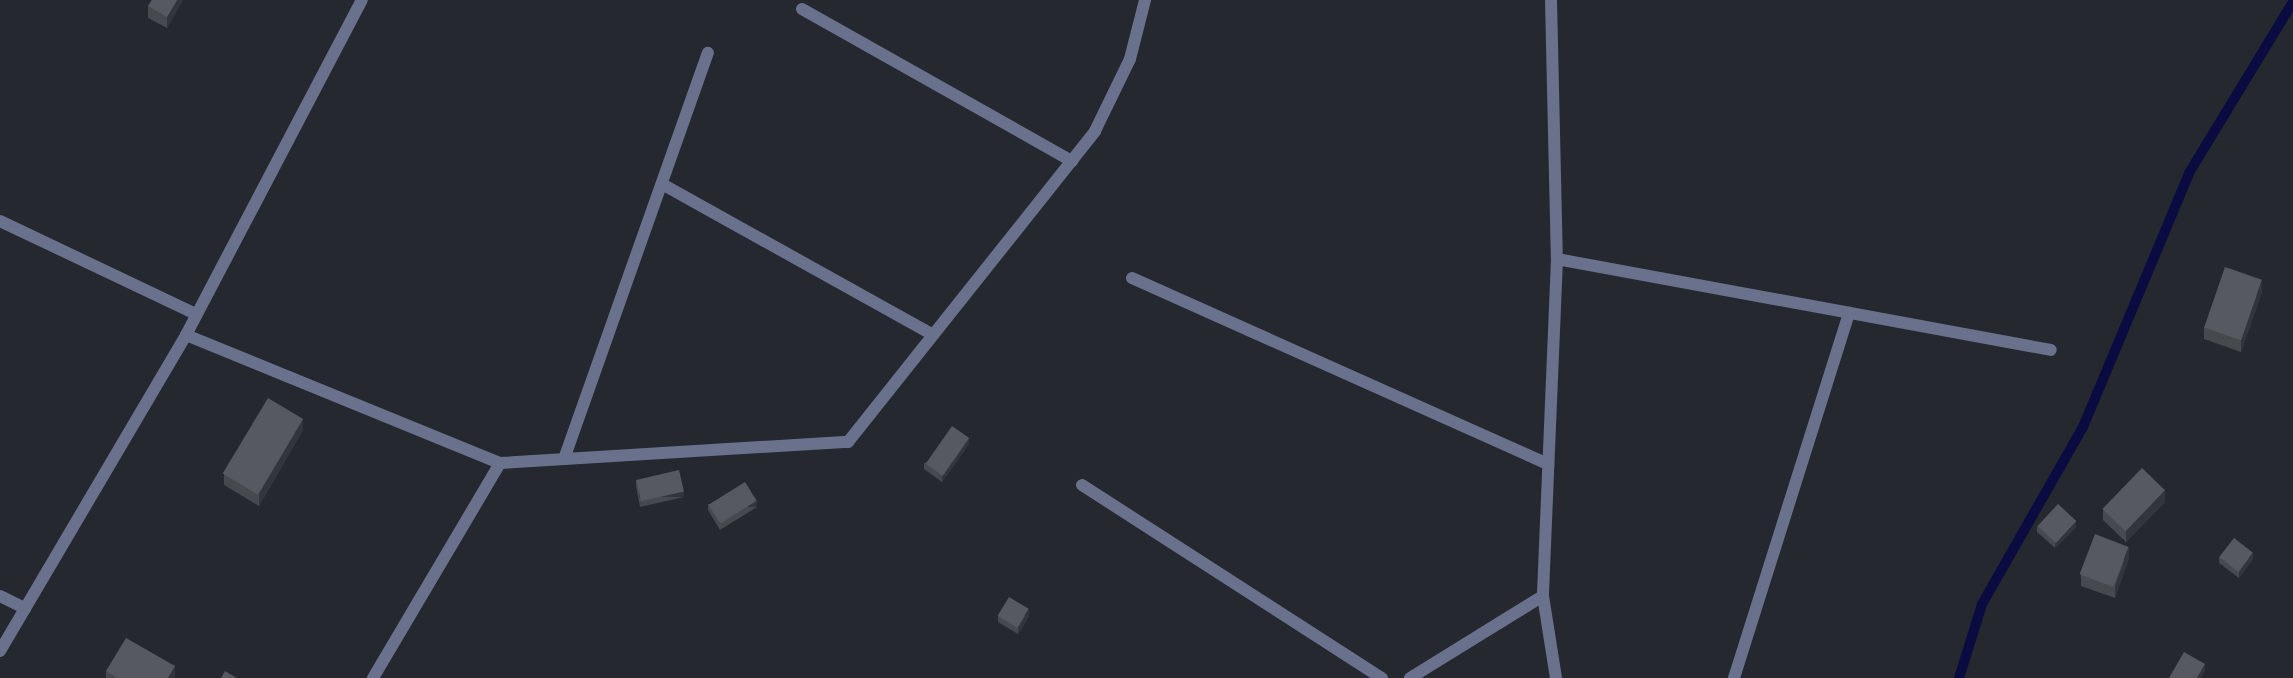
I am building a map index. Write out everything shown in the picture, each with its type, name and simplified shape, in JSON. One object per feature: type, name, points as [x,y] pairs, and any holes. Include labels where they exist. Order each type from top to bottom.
[{"type":"street","points":[[0,651],[186,335],[362,0]]},
{"type":"street","points":[[186,335],[500,463],[848,442],[1095,131],[1130,59],[1145,0]]},
{"type":"street","points":[[1551,0],[1557,259],[1543,596],[1556,678]]},
{"type":"street","points":[[802,9],[1072,161]]},
{"type":"street","points":[[564,459],[708,53]]},
{"type":"street","points":[[662,184],[933,335]]},
{"type":"street","points":[[0,221],[196,314]]},
{"type":"street","points":[[1557,259],[2051,350]]},
{"type":"street","points":[[1132,278],[1548,464]]},
{"type":"street","points":[[1734,678],[1849,313]]},
{"type":"street","points":[[373,678],[500,463]]},
{"type":"street","points":[[1082,485],[1382,678]]},
{"type":"street","points":[[0,596],[25,608]]},
{"type":"street","points":[[1410,678],[1543,596]]},
{"type":"building","points":[[152,0],[177,0],[167,17],[148,6]]},
{"type":"building","points":[[2225,267],[2262,280],[2241,340],[2204,328]]},
{"type":"building","points":[[268,398],[303,419],[258,495],[223,473]]},
{"type":"building","points":[[952,426],[969,438],[943,476],[926,464]]},
{"type":"building","points":[[2142,468],[2165,490],[2125,531],[2102,509]]},
{"type":"building","points":[[679,470],[684,491],[641,501],[636,480]]},
{"type":"building","points":[[745,482],[757,501],[720,523],[709,505]]},
{"type":"building","points":[[2058,504],[2076,521],[2056,543],[2038,526]]},
{"type":"building","points":[[2095,534],[2129,547],[2113,587],[2080,574]]},
{"type":"building","points":[[2234,538],[2253,553],[2238,572],[2219,557]]},
{"type":"building","points":[[1009,597],[1029,609],[1017,628],[998,616]]},
{"type":"building","points":[[126,638],[175,666],[168,678],[117,678],[106,671]]},
{"type":"building","points":[[2184,652],[2205,664],[2197,678],[2169,678]]},
{"type":"building","points":[[225,671],[237,678],[221,678]]},
{"type":"waterway","points":[[1959,678],[1982,604],[2083,427],[2189,173],[2293,2]]}]
